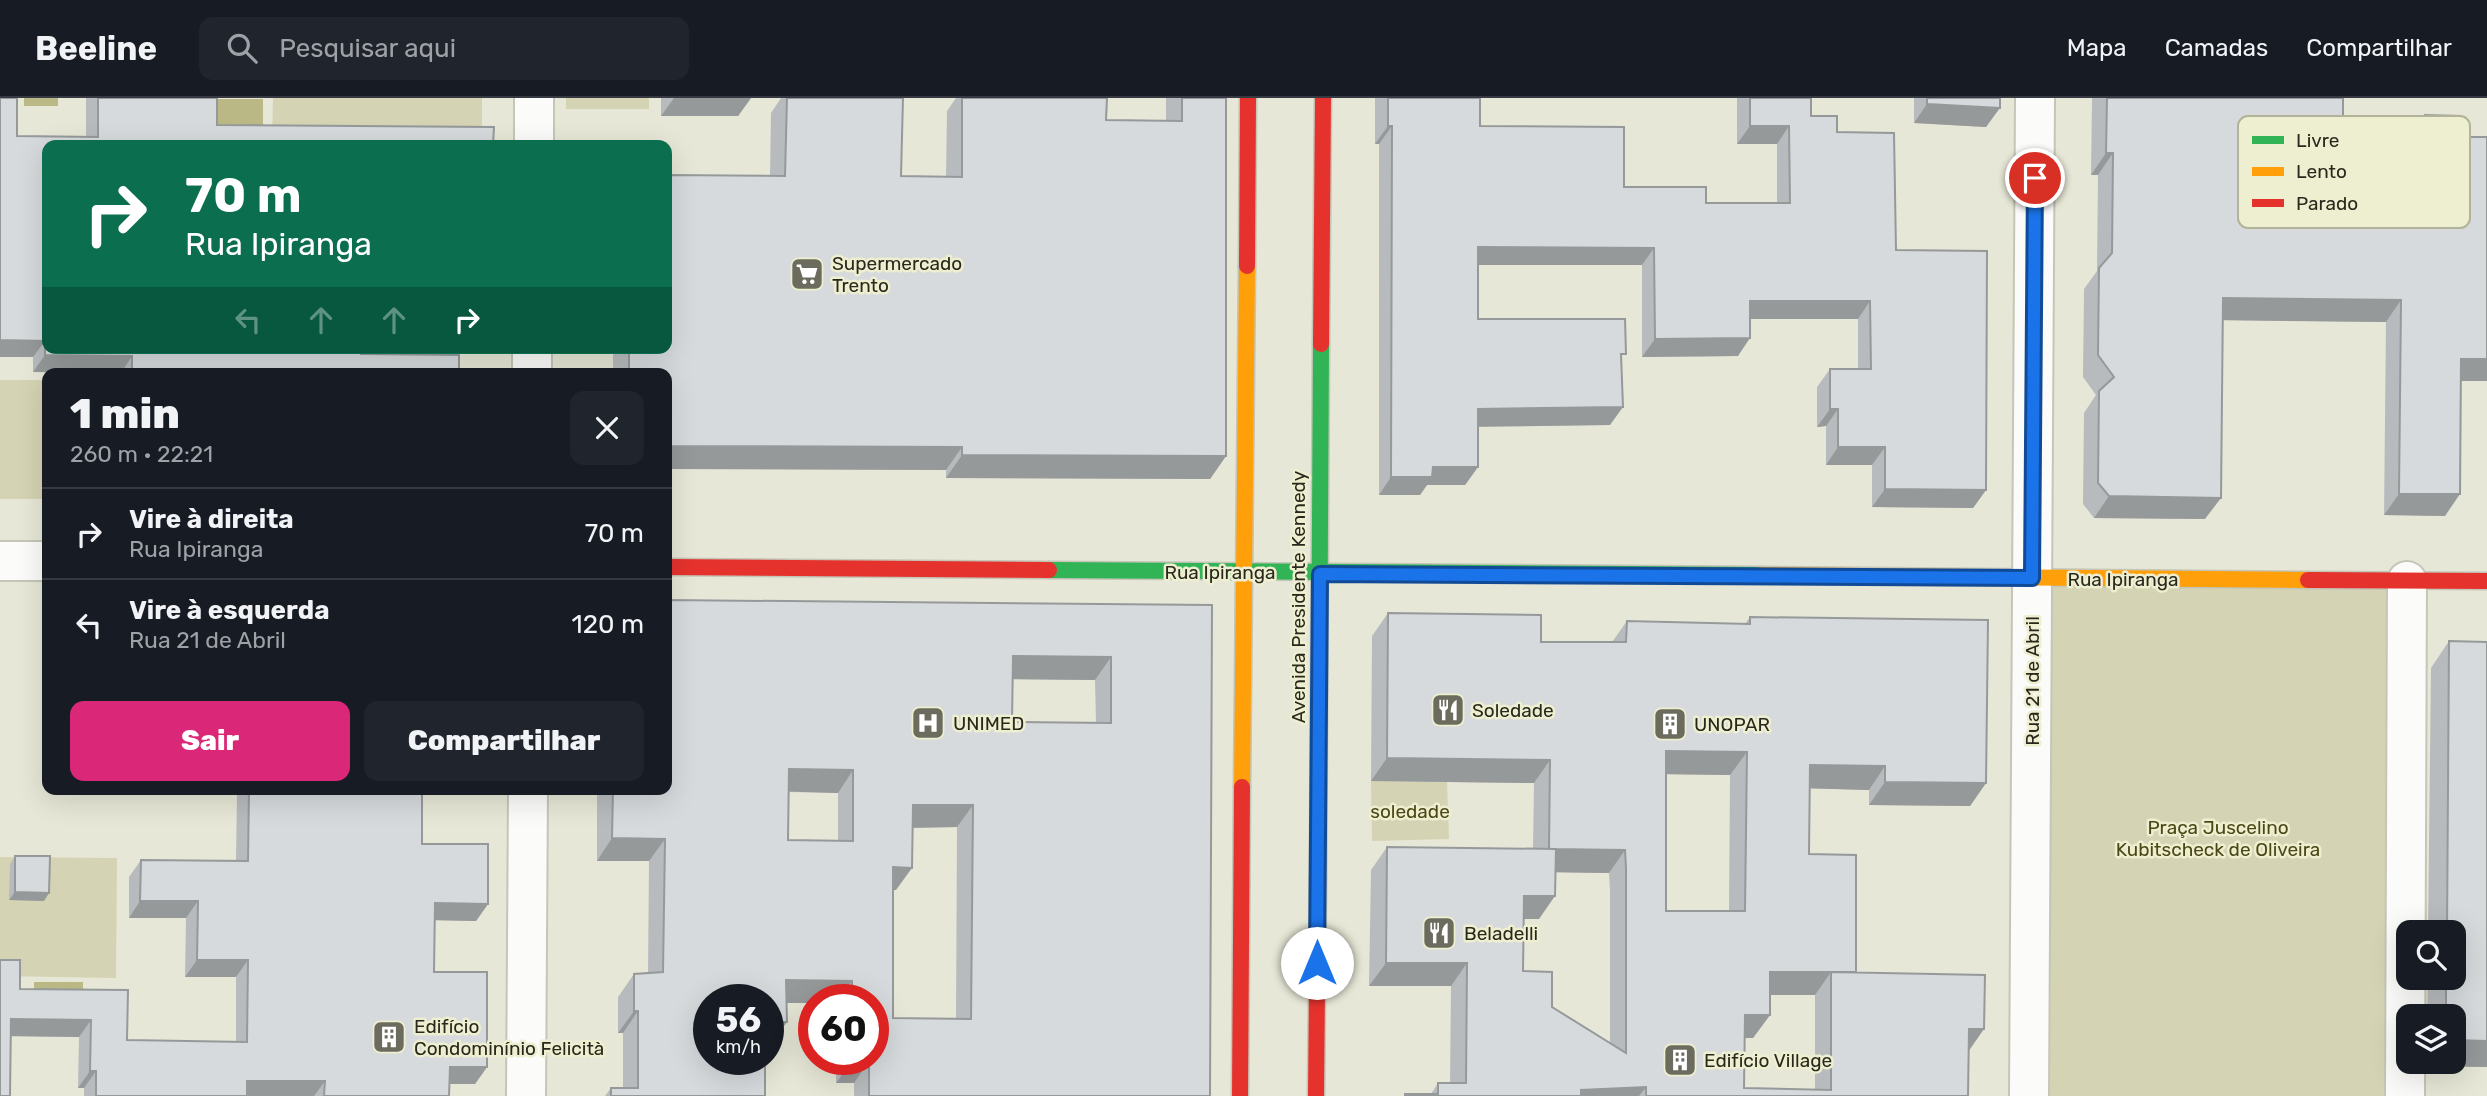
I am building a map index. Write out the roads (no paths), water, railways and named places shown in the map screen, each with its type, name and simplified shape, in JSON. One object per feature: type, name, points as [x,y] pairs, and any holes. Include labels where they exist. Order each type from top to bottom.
[{"type":"main road","points":[[1240,1096],[1248,98]]},
{"type":"main road","name":"Avenida Presidente Kennedy","points":[[1316,1096],[1323,98]]},
{"type":"main road","name":"Rua Ipiranga","points":[[672,566],[1320,574],[2487,581]]},
{"type":"street","points":[[534,98],[534,140]]},
{"type":"street","name":"Rua 21 de Abril","points":[[2029,1096],[2035,98]]},
{"type":"street","points":[[0,561],[42,561]]},
{"type":"street","points":[[2404,1096],[2407,581]]},
{"type":"street","points":[[526,1096],[528,795]]},
{"type":"place","name":"Supermercado Trento","points":[[807,274]]},
{"type":"place","name":"Soledade","points":[[1448,710]]},
{"type":"place","name":"UNIMED","points":[[928,723]]},
{"type":"place","name":"UNOPAR","points":[[1670,724]]},
{"type":"place","name":"Beladelli","points":[[1439,933]]},
{"type":"place","name":"Edifício Condominínio Felicità","points":[[389,1037]]},
{"type":"place","name":"Edifício Village","points":[[1680,1060]]},
{"type":"park label","name":"soledade","points":[[1410,811]]},
{"type":"park label","name":"Praça Juscelino Kubitscheck de Oliveira","points":[[2218,838]]}]
